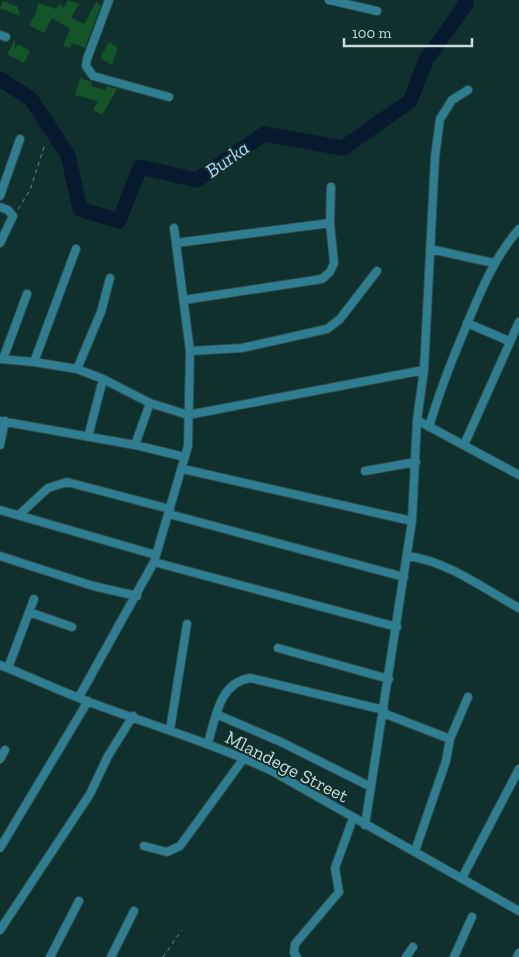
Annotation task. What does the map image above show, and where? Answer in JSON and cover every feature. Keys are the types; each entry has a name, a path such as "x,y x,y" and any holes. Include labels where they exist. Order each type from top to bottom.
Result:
{"street":[{"path":"110,0 86,60 88,72 93,76 169,97"},
{"path":"329,0 377,11"},
{"path":"365,825 412,521 417,420 424,370 430,249 440,119 452,100 468,90"},
{"path":"0,196 20,139"},
{"path":"184,300 322,279 330,272 334,263 330,223 330,187"},
{"path":"0,208 8,210 13,216 0,243"},
{"path":"176,243 330,223"},
{"path":"79,697 137,596 155,558 188,446 190,351 174,228"},
{"path":"429,427 439,392 494,263 519,228"},
{"path":"34,362 76,248"},
{"path":"430,249 494,263"},
{"path":"190,351 242,348 327,329 344,315 377,270"},
{"path":"77,369 101,312 110,278"},
{"path":"27,294 2,359 77,369 104,379 150,403 188,415 424,370"},
{"path":"464,445 519,322"},
{"path":"467,323 509,341"},
{"path":"88,437 104,379"},
{"path":"135,445 150,403"},
{"path":"417,420 519,475"},
{"path":"0,445 2,421 185,456"},
{"path":"365,471 416,462"},
{"path":"182,469 412,521"},
{"path":"20,514 48,488 67,482 404,577"},
{"path":"0,510 20,514 155,558 396,627"},
{"path":"0,556 93,586 137,596"},
{"path":"407,556 424,558 519,608"},
{"path":"8,668 34,599"},
{"path":"29,612 72,627"},
{"path":"170,730 187,624"},
{"path":"278,648 389,679"},
{"name":"Mlandege Street","path":"0,665 88,701 244,758 415,851 519,911"},
{"path":"208,744 216,714 228,688 242,679 250,678 383,711 450,739"},
{"path":"415,851 446,762 450,739 468,697"},
{"path":"0,848 88,701"},
{"path":"216,714 281,742 371,787"},
{"path":"0,930 90,794 108,756 133,716"},
{"path":"0,759 5,750"},
{"path":"144,846 167,852 180,846 244,758"},
{"path":"462,878 519,769"},
{"path":"296,957 294,953 295,944 339,892 335,868 353,818"},
{"path":"50,957 78,901"},
{"path":"111,957 134,910"},
{"path":"454,957 472,917"},
{"path":"406,957 412,947"},
{"path":"517,957 519,953"}],"path":[{"path":"13,216 30,190 45,144"},
{"path":"162,957 182,930"}],"building":[{"path":"68,0 79,4 71,18 84,24 96,2 101,5 85,48 72,43 70,48 63,46 70,29 52,18 44,33 29,25 36,13 38,3 56,9 59,4 64,7"},
{"path":"3,1 18,7 20,16 0,8"},
{"path":"15,39 15,49 18,44 30,51 24,63 7,54"},
{"path":"109,42 118,48 112,65 100,58"},
{"path":"80,78 92,82 91,86 105,90 107,86 117,89 102,115 93,110 98,101 75,95"}],"waterway":[{"name":"Burka","path":"0,79 31,99 68,155 80,209 119,221 140,167 197,180 264,134 343,148 410,101 426,60 466,4 466,0"}]}
